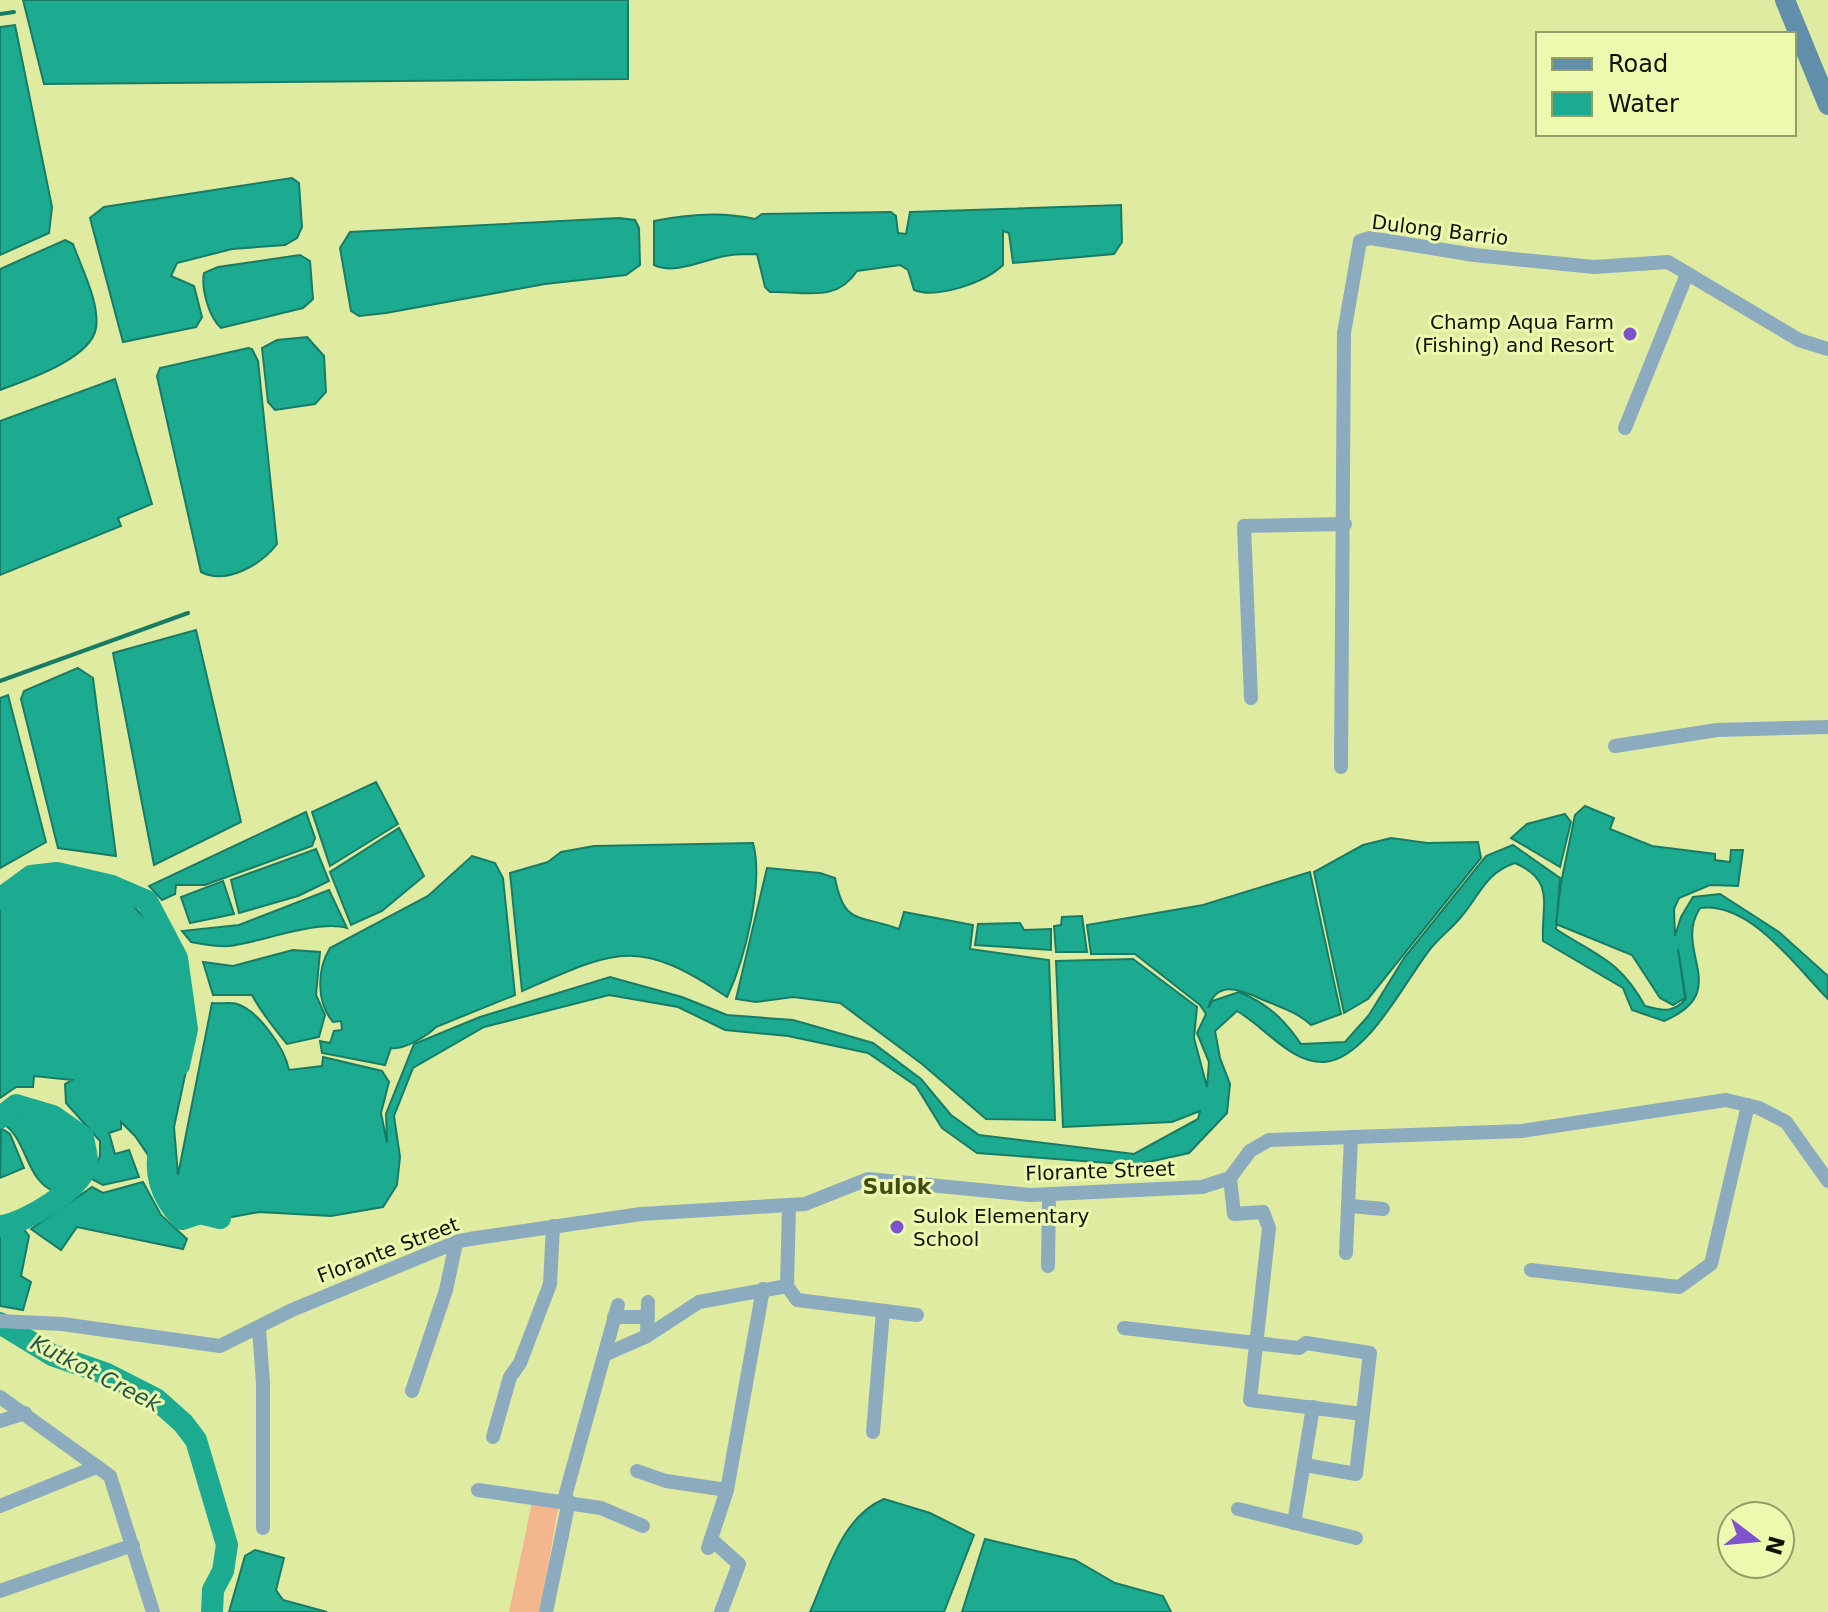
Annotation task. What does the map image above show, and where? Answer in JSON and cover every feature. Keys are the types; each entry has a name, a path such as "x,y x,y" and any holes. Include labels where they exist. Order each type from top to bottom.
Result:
{"main road":[{"path":"1785,0 1828,105"}],"street":[{"name":"Dulong Barrio","path":"1341,767 1344,333 1360,241 1370,238 1474,255 1594,267 1668,262 1799,340 1828,349"},
{"path":"1625,428 1687,274"},
{"path":"1251,698 1244,526 1345,524"},
{"path":"1615,746 1717,730 1828,727"},
{"path":"1363,1414 1250,1400 1269,1228 1263,1212 1234,1214 1230,1178 1250,1151 1269,1140 1522,1131 1726,1100 1748,1105 1786,1122 1828,1181"},
{"path":"1531,1270 1679,1287 1703,1272 1711,1264 1748,1105"},
{"path":"1346,1253 1351,1206 1351,1137"},
{"name":"Florante Street","path":"0,1321 62,1324 220,1346 292,1310 456,1243 553,1226 641,1214 789,1206 817,1201 868,1179 1049,1196 1202,1187 1230,1178"},
{"path":"1048,1266 1049,1196"},
{"path":"789,1206 787,1286 797,1300 917,1315"},
{"path":"1351,1206 1383,1209"},
{"path":"493,1437 510,1377 520,1363 550,1284 553,1226"},
{"path":"412,1391 446,1290 456,1243"},
{"path":"606,1354 647,1336 699,1302 787,1286"},
{"path":"721,1612 739,1564 736,1557 710,1544 727,1490 763,1289"},
{"path":"546,1612 566,1501 616,1311 648,1309 647,1336"},
{"path":"873,1432 883,1311"},
{"path":"1124,1328 1299,1348 1306,1343 1370,1353 1356,1474 1305,1465"},
{"path":"259,1329 263,1383 263,1528"},
{"path":"0,1397 110,1476 154,1612"},
{"path":"1294,1523 1313,1407"},
{"path":"0,1421 25,1413"},
{"path":"0,1506 96,1467"},
{"path":"637,1471 666,1481 727,1490"},
{"path":"478,1490 601,1508 643,1526"},
{"path":"1238,1509 1356,1538"},
{"path":"0,1591 133,1545"}],"shaded area":[{"path":"533,1498 559,1503 540,1612 509,1612"}],"water":[{"path":"23,0 628,0 628,79 44,84"},
{"path":"15,25 52,207 49,233 0,255 0,27"},
{"path":"292,178 299,183 302,227 297,238 285,245 232,249 177,263 171,276 194,286 202,317 196,327 123,342 90,218 104,207"},
{"path":"1121,205 1122,242 1114,254 1013,263 1009,233 1003,231 1003,265 984,278 947,291 914,290 908,270 900,265 857,271 840,288 808,293 770,292 765,287 757,254 722,256 672,268 654,265 654,221 679,217 717,214 755,219 762,214 891,212 896,216 898,233 906,234 910,212"},
{"path":"619,218 635,220 639,228 640,265 626,275 545,284 386,313 359,316 351,311 340,248 350,232"},
{"path":"65,240 73,244 93,296 96,328 92,339 56,367 0,390 0,269"},
{"path":"300,255 310,261 313,299 303,308 221,328 207,302 204,273 218,267"},
{"path":"307,337 324,356 326,392 315,404 275,410 268,402 262,348 277,340"},
{"path":"252,349 258,361 277,544 253,566 232,574 211,575 201,572 157,376 160,368"},
{"path":"115,379 152,504 118,518 121,526 0,575 0,421"},
{"path":"196,630 241,822 154,865 113,653"},
{"path":"78,668 93,678 116,856 58,848 21,699 24,691"},
{"path":"8,695 46,842 0,868 0,698"},
{"path":"376,782 398,824 330,866 312,812"},
{"path":"1585,806 1614,818 1610,829 1652,846 1715,854 1715,860 1730,862 1731,850 1743,850 1738,886 1710,885 1679,898 1674,909 1675,936 1681,917 1693,897 1720,894 1779,932 1828,976 1828,999 1754,925 1719,909 1700,908 1693,924 1692,940 1699,983 1695,997 1684,1009 1664,1021 1632,1010 1623,988 1543,941 1544,895 1541,886 1528,870 1515,863 1490,879 1461,917 1431,948 1371,1032 1341,1057 1325,1062 1301,1057 1237,1011 1215,1031 1220,1058 1230,1084 1227,1113 1189,1153 1135,1165 977,1153 942,1128 916,1086 868,1053 788,1036 725,1030 678,1007 609,995 484,1027 413,1068 394,1116 400,1157 397,1185 383,1207 331,1216 259,1212 211,1221 188,1214 135,1136 121,1122 121,1129 109,1133 115,1154 129,1150 139,1177 103,1185 90,1178 100,1156 100,1141 66,1103 65,1084 72,1080 34,1076 33,1087 16,1087 0,1098 0,893 36,877 100,883 129,901 152,926 181,969 186,1071 174,1127 178,1175 212,1003 237,1004 254,1014 277,1042 289,1070 322,1066 323,1057 382,1071 389,1082 381,1113 387,1143 386,1114 414,1044 480,1017 610,977 682,997 727,1015 793,1020 873,1043 921,1079 951,1115 979,1135 1134,1154 1198,1119 1200,1111 1172,1122 1063,1127 1056,961 1133,959 1197,1007 1194,1038 1207,1087 1209,1062 1197,1033 1206,1014 1200,1005 1135,954 1091,954 1087,925 1203,905 1310,872 1341,1014 1311,1025 1289,1011 1249,994 1232,990 1218,993 1212,998 1208,1008 1212,1001 1239,992 1274,1013 1301,1044 1345,1042 1369,1015 1404,958 1486,856 1513,845 1560,878 1557,915 1575,815","holes":["1556,924 1632,955 1660,998 1673,1005 1685,998 1678,949 1686,999 1677,1007 1667,1010 1645,1006 1616,968 1556,929"]},
{"path":"306,812 315,838 312,846 205,885 176,885 175,894 162,900 149,886"},
{"path":"1565,814 1571,822 1560,867 1511,838 1527,824"},
{"path":"399,828 424,876 382,911 351,925 330,872"},
{"path":"1391,838 1427,843 1478,842 1481,858 1368,999 1344,1013 1314,872 1363,845"},
{"path":"753,843 756,879 751,921 727,997 670,965 647,957 626,956 581,966 522,991 510,873 548,862 561,852 594,846"},
{"path":"316,849 329,881 298,896 239,913 231,880"},
{"path":"472,856 495,863 503,878 515,995 436,1027 409,1045 391,1048 385,1065 322,1053 320,1041 330,1043 334,1031 342,1030 341,1021 333,1022 327,1014 321,995 321,975 330,948 428,896"},
{"path":"767,868 820,873 835,878 843,904 855,916 864,919 899,929 904,912 973,925 970,949 1049,960 1055,1120 986,1119 922,1064 840,1003 793,997 756,1002 736,999"},
{"path":"223,881 234,914 190,923 181,897"},
{"path":"329,890 347,928 321,927 224,946 191,942 182,931 239,925"},
{"path":"1082,916 1087,952 1056,952 1054,926 1061,925 1062,917"},
{"path":"1020,923 1024,930 1051,929 1051,950 975,945 978,924"},
{"path":"293,950 320,952 316,995 325,1015 319,1037 287,1044 252,995 213,995 203,962 233,966"},
{"path":"22,1115 51,1124 74,1139 79,1169 74,1183 56,1192 38,1179 17,1139 2,1123"},
{"path":"1,1128 10,1134 24,1168 0,1178"},
{"path":"143,1182 161,1215 187,1239 183,1249 77,1227 61,1250 31,1229 92,1187 103,1193"},
{"path":"23,1228 29,1236 21,1276 31,1282 23,1310 0,1306 0,1234"},
{"path":"884,1499 930,1513 974,1535 944,1612 810,1612 846,1532 869,1507"},
{"path":"985,1539 1075,1560 1115,1583 1163,1596 1171,1612 962,1612"},
{"path":"255,1550 284,1558 276,1590 283,1600 327,1612 229,1612 245,1556"}],"waterway":[{"path":"0,14 14,12"},
{"path":"0,681 188,613"},
{"path":"0,899 31,876 57,873 112,886 147,901 177,958 187,1029 179,1065"},
{"name":"Kutkot Creek","path":"0,1118 16,1105 53,1116 83,1137 87,1162 84,1172 65,1193 37,1212 0,1226"},
{"path":"160,1145 160,1185 175,1211 182,1219 200,1213 220,1218"},
{"name":"Kutkot Creek","path":"0,1323 52,1355 107,1374 156,1399 183,1423 196,1440 227,1545 223,1571 213,1590 212,1612"}],"place":[{"name":"Champ Aqua Farm (Fishing) and Resort","path":"1630,334"},
{"name":"Sulok Elementary School","path":"897,1227"}],"district":[{"name":"Sulok","path":"897,1186"}]}
